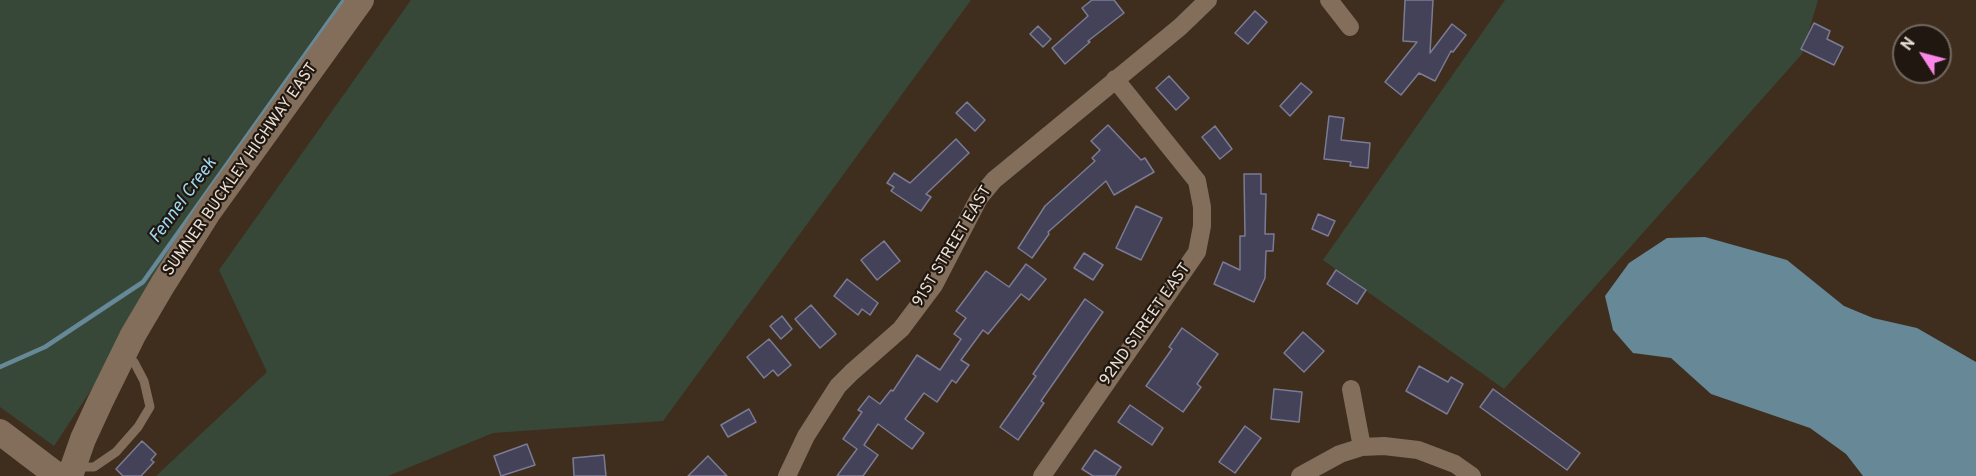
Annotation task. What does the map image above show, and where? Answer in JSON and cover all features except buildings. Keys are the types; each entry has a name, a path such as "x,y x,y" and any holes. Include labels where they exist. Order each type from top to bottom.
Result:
{"street":[{"name":"SUMNER BUCKLEY HIGHWAY EAST","path":"67,473 124,355 163,284 207,214 361,0"},
{"name":"91ST STREET EAST","path":"787,476 806,436 838,386 901,329 934,285 979,198 994,180 1179,27 1208,0"},
{"path":"1329,0 1350,27"},
{"name":"92ND STREET EAST","path":"1042,476 1197,252 1202,226 1202,207 1197,181 1114,79"},
{"path":"1351,389 1362,447"},
{"path":"0,432 67,473"},
{"path":"1300,476 1340,454 1362,447 1384,446 1418,450 1455,464 1472,476"}],"lane":[{"path":"67,473 94,467 116,453 138,427 150,407 144,381 134,362 124,355"}],"green space":[{"path":"0,0 355,0 212,207 54,446 0,407"},
{"path":"411,0 971,0 663,421 493,433 388,476 156,476 267,372 219,270"},
{"path":"1505,0 1818,0 1802,54 1504,389 1323,260"}],"water":[{"path":"1705,237 1787,260 1844,306 1873,318 1917,328 1976,362 1976,476 1863,476 1846,454 1810,428 1711,394 1671,358 1633,353 1613,330 1605,296 1629,263 1667,238"}],"waterway":[{"name":"Fennel Creek","path":"0,367 45,347 143,282 344,0"}]}
